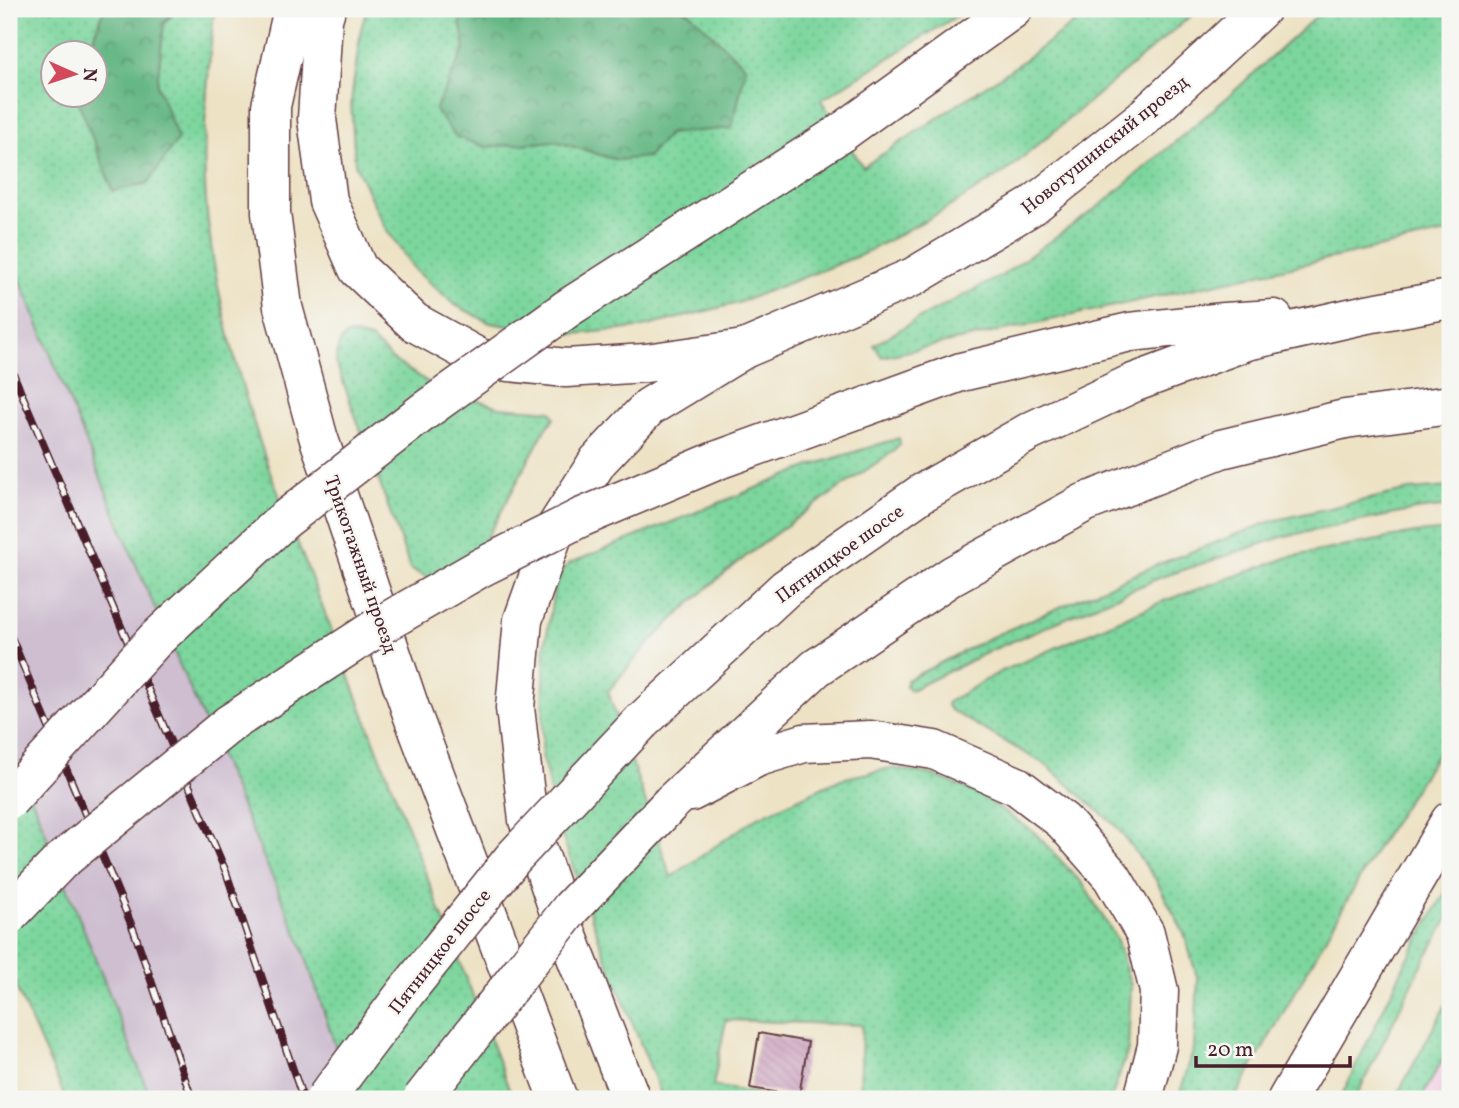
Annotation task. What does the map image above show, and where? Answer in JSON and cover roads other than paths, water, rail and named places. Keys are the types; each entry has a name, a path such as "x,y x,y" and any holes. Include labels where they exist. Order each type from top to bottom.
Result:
{"main road":[{"name":"Трикотажный проезд","path":"293,9 271,106 271,212 283,307 318,436 412,714 558,1099"},
{"path":"326,9 323,19 317,119 328,201 358,269 414,322 481,359 566,368 646,363 744,349"},
{"path":"9,800 155,640 293,513 423,412 568,308 841,133 1013,9"},
{"name":"Новотушинский проезд","path":"744,349 913,277 1032,206 1142,119 1261,9"},
{"name":"Пятницкое шоссе","path":"326,1099 406,992 513,858 642,722 786,588 922,493 1017,439 1133,383 1247,341 1367,314 1450,299"},
{"path":"9,915 60,862 229,723 381,625 482,567 580,518 718,460 961,372 1130,332 1224,322 1367,314"},
{"path":"631,1099 562,921 528,820 515,708 523,620 556,527 598,461 649,407 744,349"},
{"path":"422,1099 571,908 671,803 816,668 953,575 1084,503 1221,449 1345,419 1450,405"},
{"path":"671,803 758,757 804,743 848,740 870,740 934,750 1017,786 1063,821 1112,877 1145,933 1159,991 1157,1046 1143,1099"},
{"path":"1287,1099 1450,821"},
{"path":"617,1059 638,1099"}],"railway":[{"path":"9,364 226,872 303,1099"},
{"path":"9,632 134,931 192,1099"}]}
